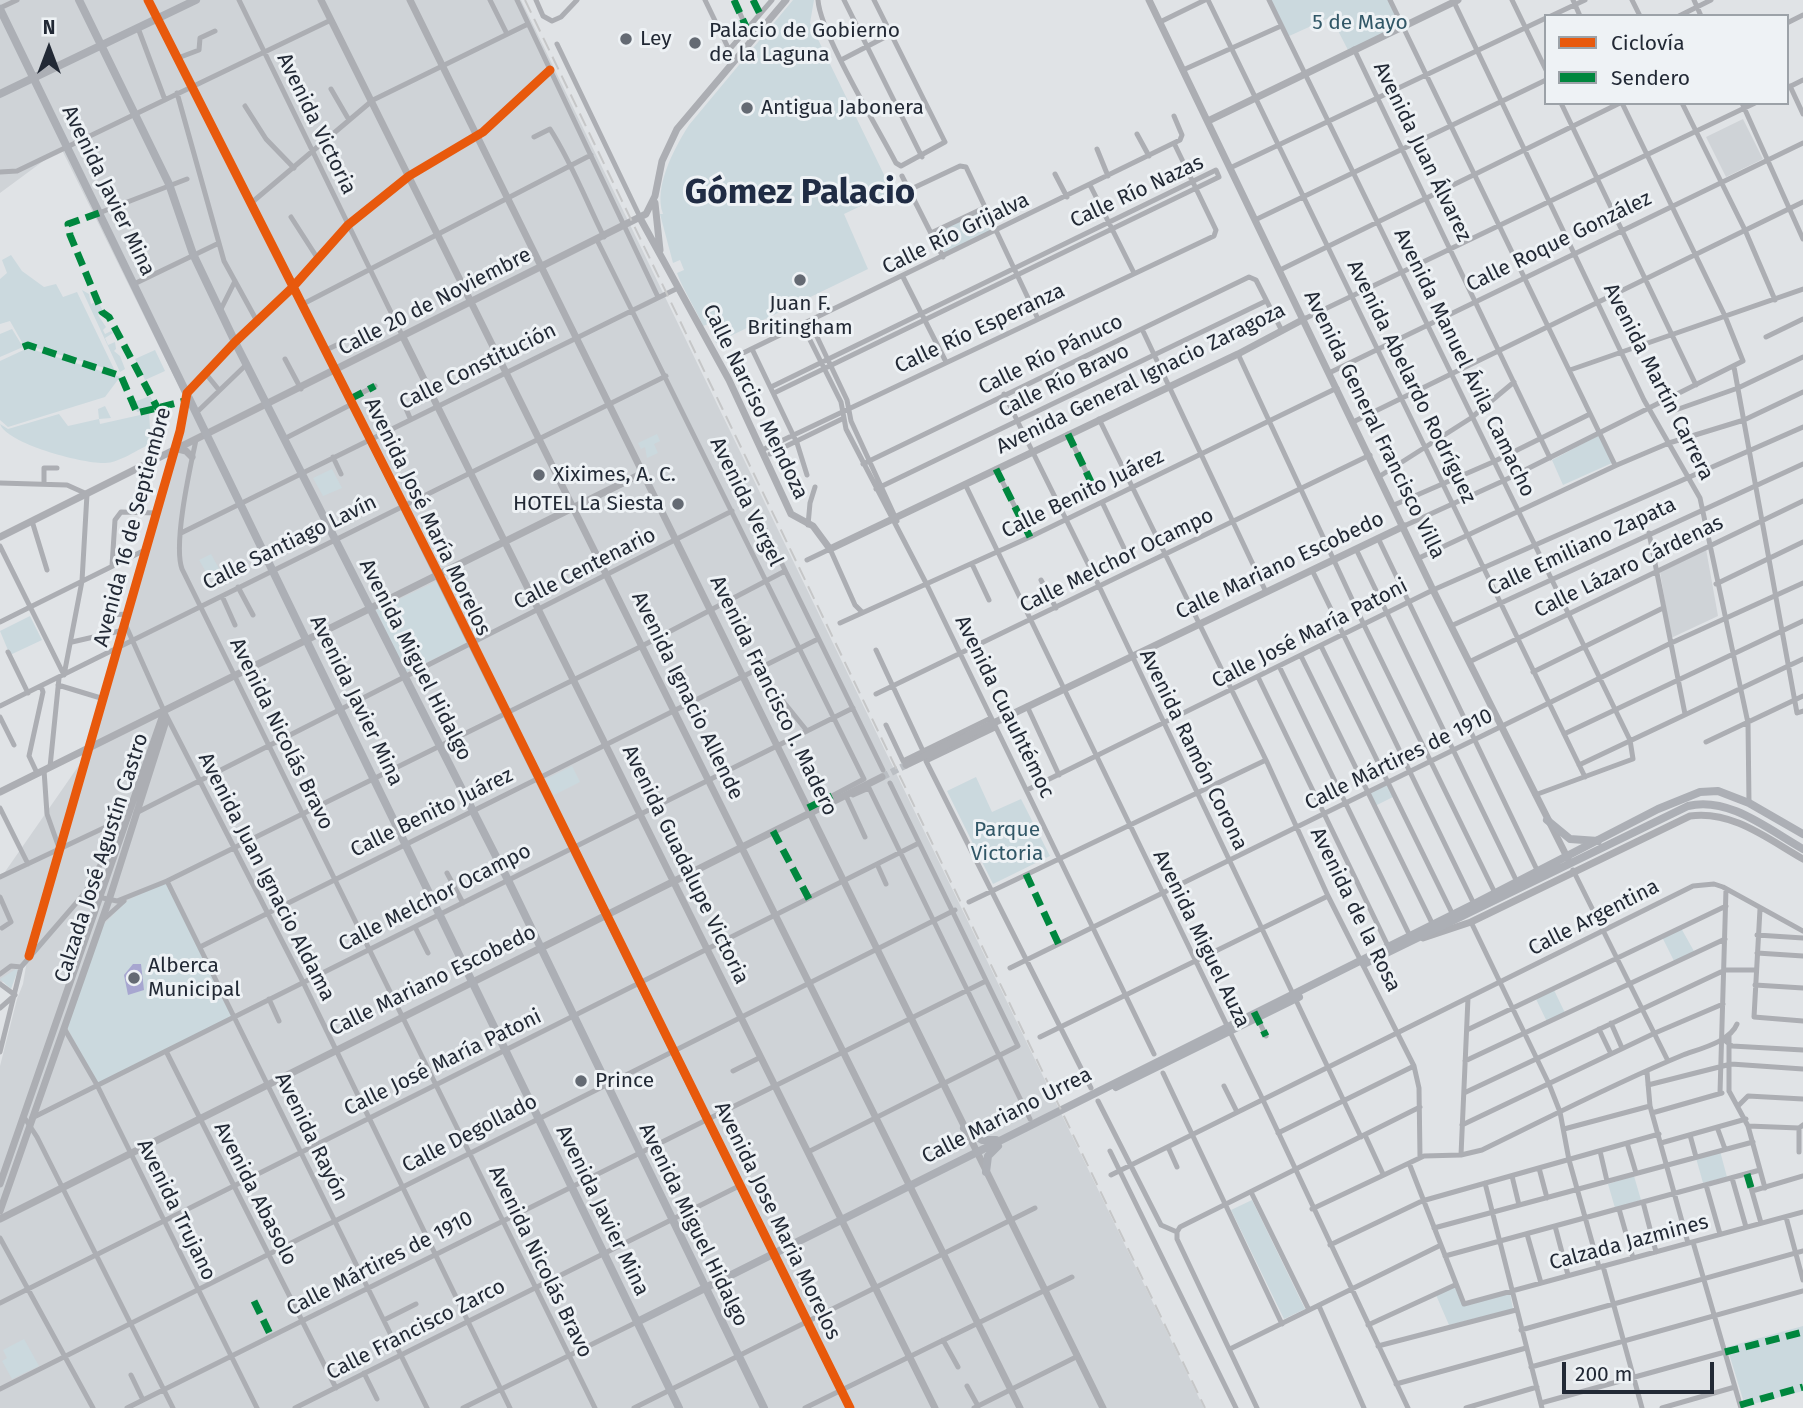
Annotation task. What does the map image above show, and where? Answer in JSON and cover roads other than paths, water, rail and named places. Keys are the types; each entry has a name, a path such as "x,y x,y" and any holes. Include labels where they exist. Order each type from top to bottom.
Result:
{"main road":[{"name":"Avenida Miguel Hidalgo","path":"79,0 169,184 193,254 235,342 508,880 575,1017 604,1084 764,1408"},
{"path":"0,94 196,0"},
{"name":"Avenida Ignacio Allende","path":"321,0 373,100 471,304 508,370 841,1051 1020,1408"},
{"name":"Avenida Francisco I. Madero","path":"410,0 1103,1408"},
{"path":"655,196 662,161 677,129 786,0"},
{"name":"Avenida General Francisco Villa","path":"1149,0 1395,505 1433,590 1571,865"},
{"path":"1208,121 1455,1"},
{"name":"Avenida Javier Mina","path":"0,9 679,1408"},
{"name":"Calle 20 de Noviembre","path":"0,537 625,226 649,211 655,196"},
{"name":"Calle Narciso Mendoza","path":"655,196 661,258"},
{"name":"Calle Narciso Mendoza","path":"640,218 766,452 791,514 820,534 830,550"},
{"name":"Avenida General Ignacio Zaragoza","path":"830,550 896,521 965,484 1238,354 1304,319"},
{"name":"Avenida Guadalupe Victoria","path":"403,337 506,539 538,610 935,1408"},
{"name":"Avenida José María Morelos","path":"336,371 672,1050"},
{"path":"176,450 186,451 192,457"},
{"path":"0,792 643,472"},
{"name":"Calle Mariano Escobedo","path":"904,763 1063,690 1404,526"},
{"name":"Calzada José Agustín Castro","path":"0,1211 138,812 165,724 164,711"},
{"name":"Calzada José Agustín Castro","path":"0,1184 164,711"},
{"name":"Calle Mariano Escobedo","path":"0,1219 605,914 811,814 883,773"},
{"path":"1571,865 1601,841 1658,809 1700,792 1724,792 1803,831"},
{"path":"133,801 142,799"},
{"path":"1423,938 1471,922 1661,817 1696,804 1720,805 1803,859"},
{"path":"1547,820 1570,839 1601,841"},
{"path":"113,824 118,825 120,841"},
{"path":"1763,832 1803,849"},
{"name":"Calle Mariano Urrea","path":"1361,963 1388,946 1538,872 1571,865"},
{"name":"Calle Mariano Urrea","path":"637,1322 976,1151 1361,963 1423,938 1571,865"},
{"name":"Calle Mariano Urrea","path":"986,1172 992,1149 1227,1029"},
{"name":"Avenida Jose Maria Morelos","path":"672,1050 850,1408"},
{"path":"964,1128 982,1140 999,1140"}],"street":[{"path":"0,9 18,0"},
{"name":"Avenida José María Morelos","path":"148,0 336,371"},
{"name":"Avenida Victoria","path":"239,0 403,337"},
{"path":"490,0 506,34"},
{"path":"517,0 658,297"},
{"path":"536,0 543,16 552,21 561,17 577,0"},
{"path":"705,0 734,60"},
{"path":"734,0 747,29"},
{"path":"753,0 760,14"},
{"path":"729,50 772,0"},
{"path":"818,0 820,11 897,165 904,165 945,142 874,0"},
{"path":"844,0 922,157"},
{"path":"1160,22 1207,0"},
{"name":"Avenida Abelardo Rodríguez","path":"1207,0 1585,777"},
{"name":"Avenida Manuel Ávila Camacho","path":"1269,0 1449,374 1537,544 1630,740 1634,758 1585,777"},
{"path":"1390,0 1615,465"},
{"path":"1512,0 1544,66"},
{"path":"1555,14 1574,2 1585,0"},
{"path":"1694,0 1700,14"},
{"path":"1683,14 1711,0"},
{"name":"Avenida Martín Carrera","path":"1455,1 1476,51 1574,254 1703,509 1716,584 1748,723 1749,803"},
{"path":"1230,168 1328,124 1544,19"},
{"path":"0,172 17,171 66,145 331,20"},
{"path":"250,204 373,100 528,24"},
{"path":"1183,70 1281,26"},
{"path":"138,28 164,100"},
{"path":"178,58 200,50 200,38 215,30"},
{"path":"843,59 891,34"},
{"name":"Calle Narciso Mendoza","path":"557,44 640,218"},
{"name":"Avenida Juan Álvarez","path":"1354,49 1452,248 1550,458"},
{"name":"Avenida 16 de Septiembre","path":"0,1052 21,967 29,956 58,847 90,748 176,450 187,393 235,342 292,288 348,225 409,176 477,135 550,70"},
{"path":"1803,80 1789,87 1803,114"},
{"path":"1255,220 1544,81"},
{"path":"331,89 349,120"},
{"path":"177,93 219,243 234,281 258,323"},
{"path":"1562,105 1696,385"},
{"path":"1280,270 1617,105"},
{"path":"1622,105 1725,316"},
{"path":"1683,105 1745,230 1775,300"},
{"path":"245,106 266,139 294,167"},
{"path":"1743,106 1803,239"},
{"name":"Avenida General Ignacio Zaragoza","path":"1304,319 1647,155 1743,106"},
{"name":"Calle Río Grijalva","path":"741,354 753,351 1174,143 1182,138 1174,116"},
{"name":"Avenida Vergel","path":"534,137 550,129 570,165 632,310 864,779 832,796"},
{"path":"1137,134 1149,156"},
{"path":"1174,143 1194,185"},
{"name":"Calle Roque González","path":"1329,373 1803,143"},
{"path":"1097,149 1108,176"},
{"path":"301,305 591,155"},
{"path":"909,190 960,166 966,167 1038,319"},
{"path":"1055,174 1067,197"},
{"path":"902,176 943,257"},
{"path":"99,213 187,179"},
{"path":"1090,185 1134,274"},
{"name":"Calle Río Nazas","path":"772,390 1194,185"},
{"name":"Calle Río Esperanza","path":"795,440 946,362 1212,236 1216,230 1194,185"},
{"path":"1353,422 1803,202"},
{"path":"931,233 986,207"},
{"path":"290,218 318,259"},
{"path":"134,284 219,243"},
{"name":"Calle Río Pánuco","path":"863,464 1254,276 1266,301"},
{"path":"903,277 946,362"},
{"path":"220,311 234,281"},
{"name":"Calle Constitución","path":"181,533 678,288"},
{"path":"1570,370 1803,289"},
{"path":"1266,301 1282,331"},
{"name":"Calle Río Bravo","path":"876,489 1266,301"},
{"name":"Calle Mariano Escobedo","path":"1404,526 1503,481 1734,367 1743,361 1725,316"},
{"path":"1766,337 1803,319"},
{"path":"810,323 829,361 847,412"},
{"path":"803,326 847,412"},
{"path":"1142,329 1266,592"},
{"path":"326,350 343,342"},
{"path":"753,351 795,440 807,475"},
{"path":"1238,354 1364,625 1495,893"},
{"path":"1662,402 1670,412 1738,388 1803,356"},
{"path":"285,359 300,389"},
{"path":"196,413 247,364"},
{"path":"1734,367 1795,700 1800,712"},
{"path":"206,373 219,390"},
{"name":"Calle Santiago Lavín","path":"0,706 60,679 334,539 666,376"},
{"path":"1380,476 1471,418 1514,382"},
{"path":"284,439 375,386"},
{"name":"Calle Benito Juárez","path":"840,623 1030,537 1337,388"},
{"path":"1419,558 1615,465 1669,443 1744,420 1803,392"},
{"name":"Avenida Ramón Corona","path":"1004,394 1099,586 1343,1101 1383,1174"},
{"path":"401,397 411,418"},
{"path":"842,419 847,412"},
{"name":"Avenida Cuauhtémoc","path":"847,412 896,521 1154,1054"},
{"path":"1395,505 1493,462 1590,414"},
{"name":"Calle Río Esperanza","path":"766,452 842,419"},
{"name":"Avenida Cuauhtémoc","path":"842,419 876,489 896,521"},
{"name":"Avenida de la Rosa","path":"1099,419 1266,760 1328,896 1414,1066 1420,1107 1420,1157"},
{"name":"Calle José María Patoni","path":"1027,790 1164,725 1433,590 1803,427"},
{"path":"1068,434 1092,484"},
{"name":"Avenida Nicolás Bravo","path":"196,440 181,533 180,563 595,1408"},
{"name":"Calle Melchor Ocampo","path":"876,694 1370,455"},
{"path":"333,457 341,474"},
{"name":"Calle Emiliano Zapata","path":"1451,626 1803,464"},
{"path":"44,484 44,468 57,468"},
{"path":"996,469 1030,537"},
{"path":"0,483 74,486 87,494 82,580 72,642 60,679 44,770 47,814 58,847"},
{"name":"Avenida Miguel Auza","path":"965,484 1263,1100 1408,1408"},
{"path":"808,524 815,487"},
{"name":"Calle Lázaro Cárdenas","path":"1469,662 1803,501"},
{"path":"1102,502 1124,548"},
{"path":"112,566 115,520 121,512 157,513"},
{"name":"Calle Centenario","path":"0,877 58,847 128,817 733,512"},
{"path":"758,515 883,773"},
{"path":"32,521 47,570"},
{"path":"1649,533 1685,714"},
{"path":"1378,538 1538,872"},
{"path":"1716,584 1803,542"},
{"path":"0,546 30,607 60,679 104,699"},
{"path":"0,622 146,549"},
{"path":"1356,549 1517,882"},
{"path":"830,550 855,605 862,612"},
{"name":"Avenida General Ignacio Zaragoza","path":"807,560 830,550"},
{"path":"972,564 989,600"},
{"path":"1312,570 1474,904"},
{"path":"84,894 109,900 128,898 167,881 438,744 642,646 785,571"},
{"path":"1041,580 1056,608"},
{"name":"Calle Mártires de 1910","path":"1010,968 1602,679 1669,643 1803,583"},
{"path":"238,587 253,615"},
{"path":"222,596 235,625"},
{"path":"1533,672 1664,608"},
{"path":"109,615 128,614"},
{"path":"1564,734 1803,621"},
{"path":"72,642 125,627"},
{"name":"Avenida Juan Ignacio Aldama","path":"125,627 164,711 303,982 510,1408"},
{"name":"Calle Benito Juárez","path":"200,947 818,639"},
{"path":"1321,646 1453,915"},
{"path":"876,650 923,751"},
{"path":"8,652 28,693"},
{"path":"1301,656 1433,925"},
{"path":"1579,765 1803,659"},
{"path":"1279,666 1410,936"},
{"path":"1258,677 1388,946"},
{"path":"41,686 43,692 29,755 44,770"},
{"path":"1706,742 1803,696"},
{"path":"782,700 807,731"},
{"path":"1027,706 1059,775"},
{"name":"Calle Melchor Ocampo","path":"31,1122 97,1085 853,708"},
{"path":"0,717 15,745"},
{"path":"886,725 904,763 923,751 993,723"},
{"path":"993,723 926,761 1091,1088"},
{"path":"969,902 1266,760"},
{"path":"1535,795 1585,777"},
{"path":"808,1152 1017,1046 890,783"},
{"path":"811,814 869,788 1030,1119"},
{"path":"847,798 865,837"},
{"path":"0,808 28,864"},
{"path":"29,956 84,894 106,854 120,841"},
{"name":"Calle José María Patoni","path":"0,1303 919,843"},
{"path":"877,864 886,884"},
{"path":"1571,865 1668,1061"},
{"path":"447,873 463,903"},
{"name":"Avenida Rayón","path":"167,881 427,1408"},
{"name":"Calle Argentina","path":"1111,1175 1693,886 1713,884 1726,889 1803,931"},
{"path":"1720,1093 1726,889"},
{"path":"1040,1037 1328,896"},
{"path":"0,897 11,922 2,928"},
{"path":"101,923 128,898"},
{"path":"1467,1030 1514,1010 1726,906"},
{"path":"1759,909 1754,1017 1803,1021"},
{"name":"Calle Degollado","path":"0,1389 953,910"},
{"path":"1471,922 1560,1112 1569,1160 1585,1218 1614,1304 1642,1408"},
{"path":"415,927 428,954"},
{"path":"1757,935 1803,938"},
{"path":"1465,1061 1725,939"},
{"path":"1757,953 1803,956"},
{"path":"0,974 11,966 21,967"},
{"path":"1464,1093 1725,970 1755,970"},
{"name":"Calle Mártires de 1910","path":"127,1408 773,1084 986,981"},
{"path":"0,984 15,995 0,1008"},
{"path":"1755,985 1803,988"},
{"path":"1461,1155 1468,998"},
{"path":"270,999 279,1021"},
{"path":"1462,1125 1622,1048 1723,1004"},
{"path":"1256,1015 1266,1037"},
{"path":"1611,1023 1622,1048"},
{"path":"1312,1209 1420,1157 1434,1154 1461,1155 1482,1150 1668,1061 1723,1039 1737,1024"},
{"name":"Avenida Trujano","path":"64,1028 97,1085 257,1408"},
{"path":"1599,1029 1611,1054"},
{"path":"1729,1035 1729,1091 1746,1119 1765,1188"},
{"path":"1723,1039 1730,1045 1803,1050"},
{"name":"Avenida Abasolo","path":"166,1051 336,1388"},
{"path":"733,1071 761,1057"},
{"path":"1648,1085 1731,1064 1803,1069"},
{"path":"1278,1133 1414,1066"},
{"path":"1647,1072 1651,1109 1675,1193 1716,1315 1741,1408"},
{"path":"1163,1073 1282,1324"},
{"path":"1224,1086 1237,1112"},
{"path":"1564,1129 1729,1091"},
{"path":"1739,1105 1748,1096 1803,1098"},
{"path":"1098,1101 1161,1225 1177,1232"},
{"path":"1257,1408 1177,1240 1177,1232 1180,1227 1252,1194 1420,1107"},
{"path":"24,1117 31,1122 173,1408"},
{"path":"1661,1143 1746,1119"},
{"path":"1748,1126 1801,1126 1799,1152"},
{"path":"1717,1127 1725,1149"},
{"path":"1330,1245 1422,1201 1659,1134"},
{"path":"1690,1135 1696,1157"},
{"path":"1434,1228 1753,1142"},
{"path":"1627,1143 1636,1173"},
{"path":"1168,1147 1177,1167"},
{"path":"1110,1151 1236,1408"},
{"path":"1600,1151 1607,1181"},
{"path":"1368,1325 1455,1285 1409,1163"},
{"path":"1539,1168 1547,1198"},
{"path":"1445,1256 1760,1170"},
{"path":"1747,1174 1761,1223"},
{"path":"1512,1176 1520,1205"},
{"path":"1752,1191 1803,1177"},
{"path":"1732,1178 1746,1227"},
{"path":"1485,1183 1541,1406 1725,1352"},
{"path":"1706,1185 1720,1234"},
{"name":"Calle Francisco Zarco","path":"295,1408 740,1186"},
{"path":"1252,1194 1309,1310"},
{"path":"1643,1202 1656,1252"},
{"path":"634,1408 1035,1208"},
{"path":"1619,1209 1633,1258"},
{"name":"Calzada Jazmines","path":"1455,1285 1464,1304 1803,1212"},
{"path":"1786,1217 1803,1280"},
{"path":"1555,1226 1568,1275"},
{"path":"1527,1234 1541,1283"},
{"path":"0,1238 93,1408"},
{"path":"1230,1349 1441,1245"},
{"path":"1521,1330 1803,1251"},
{"path":"805,1408 1072,1277"},
{"path":"1531,1367 1803,1291"},
{"path":"384,1320 416,1304"},
{"path":"1319,1306 1364,1408"},
{"path":"1378,1346 1516,1310"},
{"name":"Calle Mariano Urrea","path":"463,1408 637,1322"},
{"path":"943,1340 958,1367"},
{"path":"1396,1384 1526,1348"},
{"path":"967,1386 976,1407 1078,1356"},
{"path":"365,1373 376,1399"},
{"path":"131,1375 143,1400"},
{"path":"1466,1408 1536,1387"},
{"path":"1662,1408 1735,1387"}],"water":[{"name":"Alberca Municipal","path":"133,964 141,964 144,990 128,995 124,975"}],"tunnel":[{"path":"882,777 906,765"}],"railway":[{"path":"525,0 1205,1408"}],"place":[{"name":"Ley","path":"626,39"},
{"name":"Palacio de Gobierno de la Laguna","path":"695,43"},
{"name":"Antigua Jabonera","path":"747,108"},
{"name":"Juan F. Britingham","path":"800,280"},
{"name":"Xiximes, A. C.","path":"539,475"},
{"name":"HOTEL La Siesta","path":"678,504"},
{"name":"Alberca Municipal","path":"134,978"},
{"name":"Prince","path":"581,1081"}],"district":[{"name":"Gómez Palacio","path":"800,193"}],"park label":[{"name":"5 de Mayo","path":"1360,23"},
{"name":"Parque Victoria","path":"1007,842"}]}
